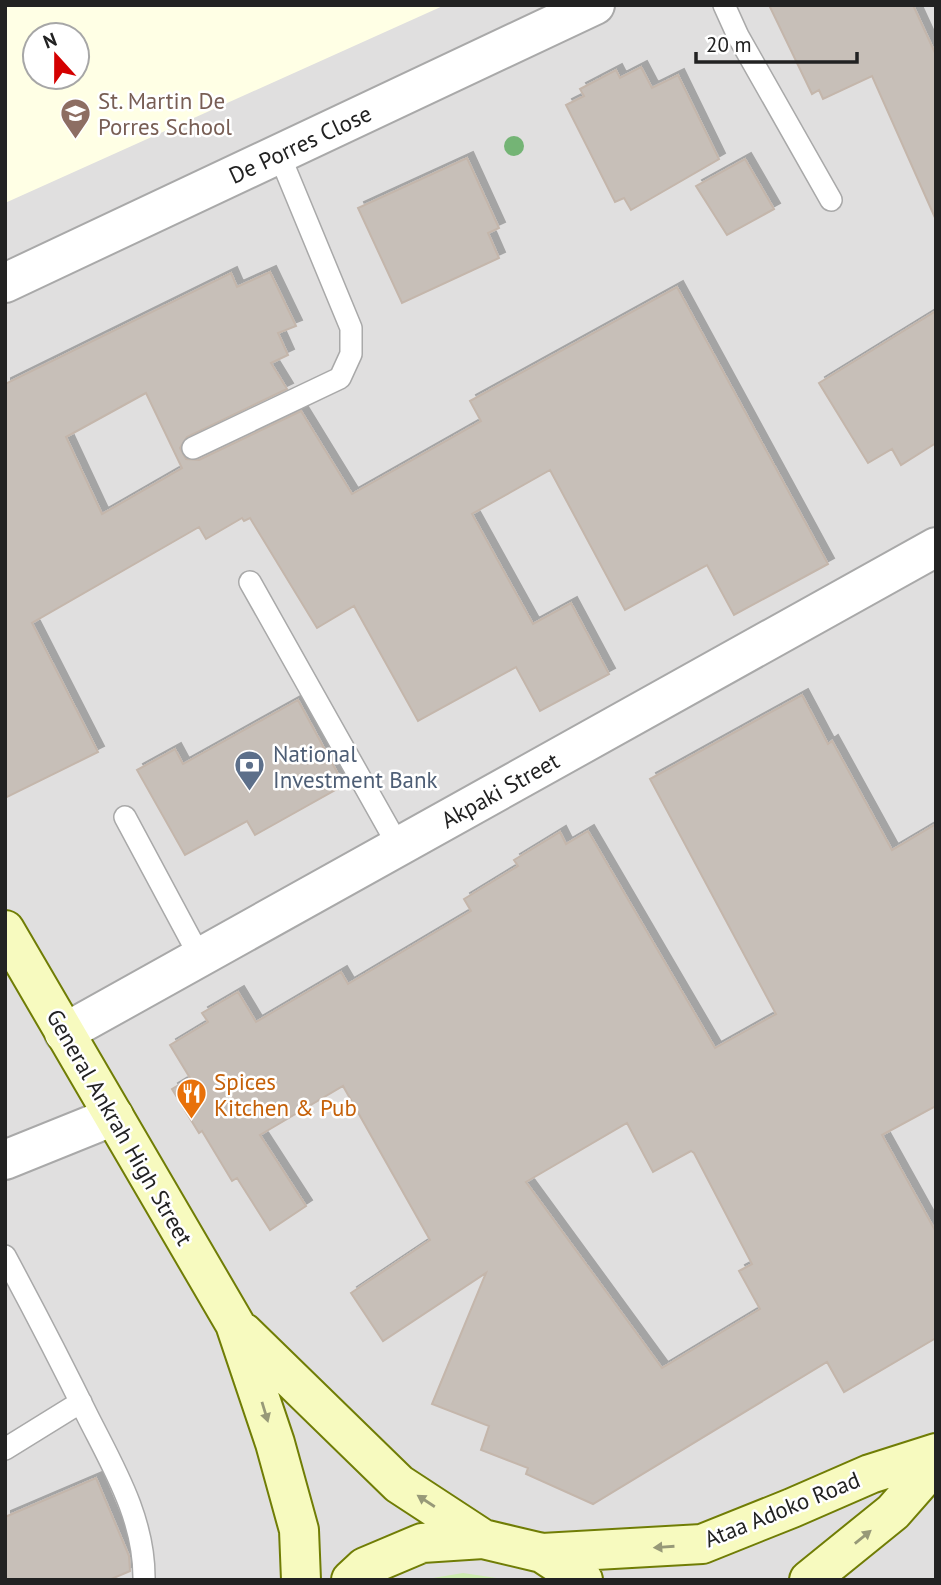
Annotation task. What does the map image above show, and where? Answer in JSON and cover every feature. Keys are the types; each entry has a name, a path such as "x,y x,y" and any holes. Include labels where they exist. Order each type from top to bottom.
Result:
{"main road":[{"name":"General Ankrah High Street","path":"5,930 235,1324 271,1431 299,1530 301,1580"},
{"name":"General Ankrah High Street","path":"235,1324 400,1484 483,1539"},
{"name":"Ataa Adoko Road","path":"542,1553 702,1544 870,1474 936,1453"},
{"path":"809,1580 893,1512 936,1463"},
{"path":"351,1580 365,1567 422,1543 483,1539 542,1553 583,1580"}],"street":[{"name":"De Porres Close","path":"5,283 595,5"},
{"name":"Akpaki Street","path":"64,1033 936,547"},
{"path":"5,1160 114,1116"}],"lane":[{"path":"724,5 738,36 831,200"},
{"path":"193,448 340,378 351,354 351,328 279,154"},
{"path":"250,582 399,847"},
{"path":"125,817 200,957"},
{"path":"5,1256 121,1482 137,1521 144,1556 144,1580"},
{"path":"5,1449 81,1402"}],"shaded area":[{"path":"5,5 936,5 936,1580 5,1580"},
{"name":"St. Martin De Porres School","path":"5,5 445,5 5,203"}],"green space":[{"path":"463,1573 510,1580 421,1580"}],"building":[{"path":"769,5 913,5 936,55 936,220 872,76 823,99 819,90 812,94"},
{"path":"641,67 652,88 678,75 719,159 631,210 624,198 615,202 566,105 584,96 580,89 616,70 620,78"},
{"path":"467,158 499,228 488,233 499,258 402,303 358,208"},
{"path":"745,159 774,209 727,235 696,186"},
{"path":"270,272 296,326 278,333 288,355 271,363 287,389 187,437 180,448 186,459 199,460 301,411 352,494 481,421 470,401 677,287 828,564 734,615 707,565 625,610 550,470 472,514 533,624 571,603 609,674 540,711 516,667 418,721 354,606 317,628 250,518 244,521 242,518 206,539 199,527 32,623 98,752 5,798 5,384 231,273 237,287","holes":["146,393 182,468 102,514 66,437"]},
{"path":"936,311 936,443 901,465 892,449 868,463 819,383"},
{"path":"802,695 828,744 832,741 892,850 936,824 936,1106 882,1135 936,1232 936,1338 844,1392 827,1362 593,1504 526,1474 528,1468 481,1450 489,1426 432,1404 486,1273 383,1341 351,1293 430,1240 343,1086 260,1135 306,1206 270,1230 237,1178 232,1181 202,1131 199,1133 172,1089 190,1078 170,1045 208,1022 202,1013 238,992 256,1022 341,972 348,984 471,911 464,899 518,866 514,860 560,832 566,844 588,831 715,1048 776,1014 650,779","holes":["627,1123 653,1172 691,1151 694,1153 752,1264 739,1271 760,1309 662,1368 526,1182"]},
{"path":"298,700 344,785 255,835 247,821 185,855 137,770 175,749 183,764"},
{"path":"96,1478 129,1556 130,1571 109,1580 5,1580 5,1517"}],"place":[{"name":"St. Martin De Porres School","path":"75,140"},
{"name":"National Investment Bank","path":"250,793"},
{"name":"Spices Kitchen & Pub","path":"191,1121"}]}
